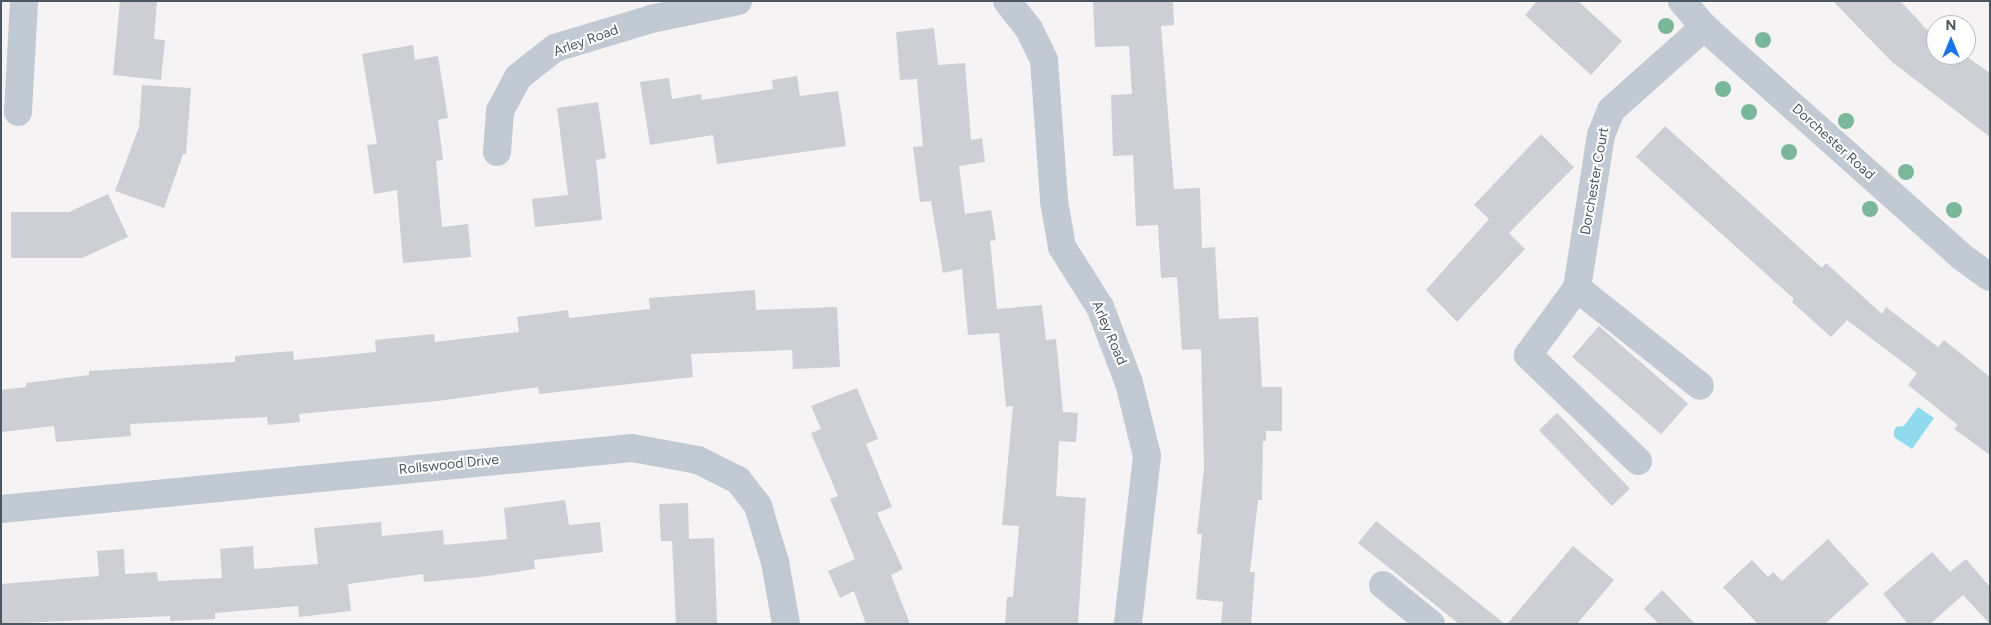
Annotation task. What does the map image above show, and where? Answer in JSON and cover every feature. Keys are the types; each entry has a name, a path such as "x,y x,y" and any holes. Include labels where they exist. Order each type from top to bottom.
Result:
{"street":[{"path":"18,112 24,1"},
{"name":"Arley Road","path":"497,152 500,111 518,77 555,48 651,19 738,1"},
{"name":"Arley Road","path":"1007,1 1029,29 1044,60 1054,201 1062,247 1100,307 1129,383 1147,456 1128,624"},
{"name":"Dorchester Road","path":"1682,1 1704,27 1962,257 1990,277"},
{"name":"Dorchester Court","path":"1638,461 1528,356 1577,288 1601,135 1611,110 1704,27"},
{"path":"1577,288 1700,386"},
{"name":"Rollswood Drive","path":"1,509 632,448 698,460 738,480 758,506 775,562 786,624"},
{"path":"1383,585 1431,624"}],"water":[{"path":"1918,407 1934,418 1912,449 1894,437 1894,431 1896,427 1904,426"}],"building":[{"path":"120,1 157,1 154,39 165,40 161,80 113,75"},
{"path":"1093,1 1173,1 1174,25 1161,26 1174,189 1200,188 1202,248 1215,247 1219,319 1258,317 1262,387 1282,387 1282,431 1266,431 1266,441 1263,441 1262,500 1258,500 1250,572 1255,572 1251,624 1221,624 1223,602 1196,599 1202,534 1197,534 1204,469 1201,349 1182,350 1177,277 1161,278 1158,225 1136,226 1133,155 1113,156 1111,95 1132,94 1129,46 1095,47"},
{"path":"1537,1 1578,1 1622,41 1591,75 1525,15"},
{"path":"1833,1 1900,1 1926,29 1926,65 1976,65 1976,63 1990,73 1990,137 1892,62"},
{"path":"934,28 938,65 965,63 971,140 982,138 985,162 959,166 965,214 991,210 996,240 990,241 997,309 1042,305 1046,340 1056,339 1063,412 1078,413 1076,442 1059,441 1056,496 1086,498 1078,624 1005,624 1007,597 1013,597 1019,526 1002,525 1013,406 1006,407 999,333 968,335 962,269 943,273 931,201 920,202 913,147 923,146 917,79 900,80 896,32"},
{"path":"413,45 415,60 438,56 448,118 438,120 443,160 436,161 442,227 468,224 471,257 403,263 397,190 374,194 367,145 377,144 362,54"},
{"path":"797,76 800,96 838,91 846,146 717,164 713,135 650,145 640,82 669,78 672,99 701,94 702,100 773,89 772,80"},
{"path":"142,85 191,88 186,154 183,154 164,208 115,191 139,127"},
{"path":"598,102 606,158 596,160 602,220 535,227 532,199 568,195 557,108"},
{"path":"1665,126 1822,268 1826,263 1882,314 1886,307 1938,347 1944,340 1990,377 1990,455 1954,429 1958,425 1908,385 1917,373 1847,320 1831,337 1792,302 1794,299 1636,157"},
{"path":"1541,134 1574,167 1509,233 1525,249 1457,322 1426,290 1489,219 1474,205"},
{"path":"108,194 128,237 82,258 11,258 11,212 69,212"},
{"path":"755,290 756,310 837,307 840,367 793,369 792,350 691,354 693,377 539,394 538,387 438,401 299,414 300,422 268,425 267,417 130,424 131,436 56,442 54,426 1,432 1,390 26,387 26,383 89,375 89,371 235,362 235,356 293,351 294,360 376,352 375,340 434,334 435,342 519,332 517,317 568,310 569,318 650,309 649,298"},
{"path":"1599,326 1688,403 1661,434 1572,357"},
{"path":"857,388 878,439 866,444 892,507 877,513 903,569 891,575 910,624 866,624 854,591 840,598 828,571 855,559 830,499 838,496 811,433 821,429 811,406"},
{"path":"1557,413 1630,489 1612,506 1539,430"},
{"path":"565,500 569,525 600,522 603,552 534,560 535,569 480,577 424,582 423,574 348,584 351,611 299,617 298,606 215,613 215,619 170,621 170,616 1,624 1,584 99,576 97,551 124,549 125,574 157,572 158,581 222,578 220,549 253,546 254,569 318,564 314,528 381,522 382,536 443,530 444,545 507,539 504,508"},
{"path":"688,503 689,539 714,538 717,624 676,624 672,541 661,541 659,504"},
{"path":"1376,521 1505,624 1459,624 1358,543"},
{"path":"1828,539 1869,584 1825,624 1758,624 1723,587 1752,560 1768,577 1773,572 1782,581"},
{"path":"1573,546 1614,580 1577,624 1507,624"},
{"path":"1932,552 1950,572 1966,559 1990,587 1990,624 1963,595 1930,624 1908,624 1883,594"},
{"path":"1662,590 1695,624 1659,624 1644,609"}]}
